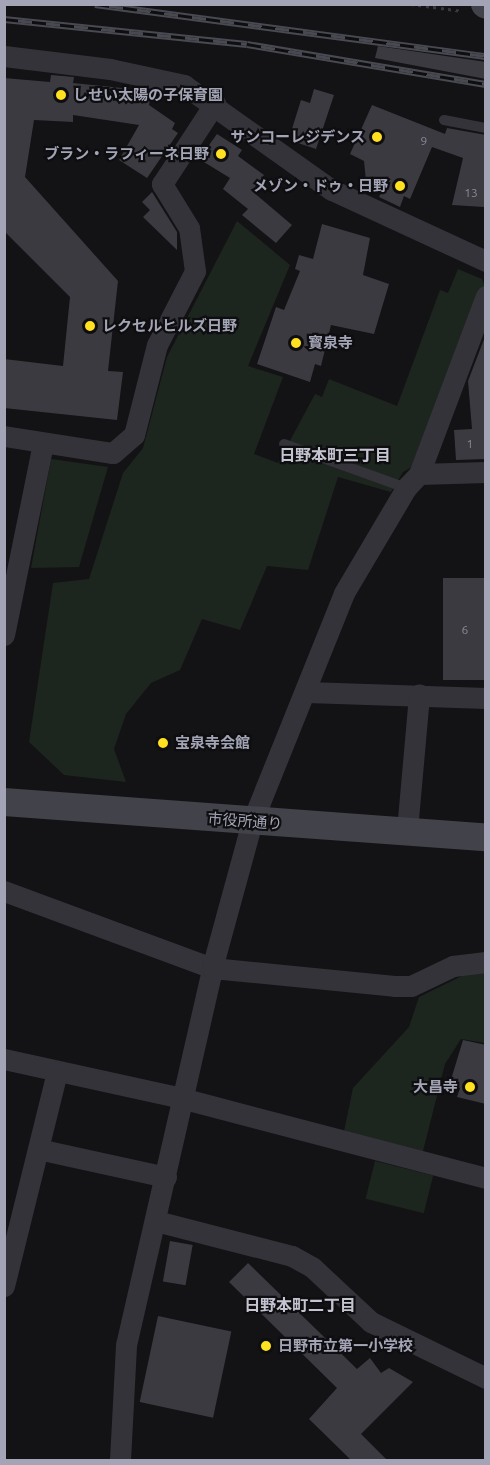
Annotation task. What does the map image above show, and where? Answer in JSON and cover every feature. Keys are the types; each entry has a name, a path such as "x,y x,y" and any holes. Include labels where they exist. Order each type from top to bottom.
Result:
{"street":[{"path":"4,56 132,73 184,85 215,103 332,190 486,261"},
{"path":"4,436 113,453 134,435 157,345 195,271 189,228 162,184 215,103"},
{"path":"120,1461 126,1345 212,968 252,822 307,692 344,592 412,481 486,296"},
{"path":"4,635 43,443"},
{"path":"412,481 486,472"},
{"path":"307,692 486,698"},
{"path":"407,830 419,695"},
{"name":"市役所通り","path":"4,802 252,822 407,830 486,837"},
{"path":"4,891 212,968 403,986 453,966 486,962"},
{"path":"4,1059 181,1098 486,1178"},
{"path":"4,1286 57,1072"},
{"path":"38,1149 166,1177"},
{"path":"156,1221 292,1256 312,1267 371,1322 486,1378"}],"lane":[{"path":"444,120 486,128"},
{"path":"284,444 412,481"}],"path":[{"path":"411,4 482,7"}],"shaded area":[{"path":"237,221 290,265 248,366 283,377 254,454 278,463 315,394 322,397 329,379 397,406 440,290 448,293 458,269 482,279 485,287 419,463 403,472 391,492 338,477 308,570 267,566 240,630 202,619 180,670 151,683 126,714 114,749 126,782 64,775 29,742 53,583 89,579 123,473 143,448 167,357"},
{"path":"51,459 108,467 79,567 31,568"},
{"path":"470,972 485,973 485,1043 461,1039 445,1064 422,1155 343,1136 353,1088 409,1027 419,997"},
{"path":"375,1161 433,1176 424,1213 366,1199"}],"building":[{"path":"378,46 486,62 486,79 375,58"},
{"path":"51,75 74,77 73,83 151,91 149,105 175,123 172,129 178,133 147,178 119,160 139,125 73,115 73,122 34,120 25,177 118,281 108,371 123,372 117,420 4,408 4,359 63,366 70,297 4,231 4,78 50,82"},
{"path":"314,89 334,95 316,149 295,142 297,135 291,132 301,100 310,103"},
{"path":"372,105 445,134 447,128 486,135 484,207 452,205 463,158 432,147 410,199 404,196 400,207 379,197 383,189 366,181 364,161 350,154"},
{"path":"217,134 242,150 238,156 264,175 252,191 292,225 276,243 242,215 248,209 223,189 230,178 199,159"},
{"path":"152,192 177,232 177,250 143,217 150,210 142,202"},
{"path":"322,224 370,238 363,275 389,284 374,334 331,325 321,366 315,364 310,382 257,364 276,307 284,310 300,271 295,269 299,255 313,259"},
{"path":"486,334 486,459 456,460 454,430 472,429 468,381"},
{"path":"443,578 486,578 486,680 443,680"},
{"path":"463,1040 486,1045 486,1104 457,1097 460,1088 449,1086"},
{"path":"170,1241 193,1245 186,1285 163,1281"},
{"path":"248,1263 357,1369 370,1358 381,1373 389,1368 413,1382 361,1434 388,1461 352,1461 309,1419 337,1388 229,1282"},
{"path":"158,1316 231,1332 213,1418 140,1402"}],"railway":[{"path":"95,4 486,56"},
{"path":"4,19 247,44 486,84"}],"place":[{"name":"しせい太陽の子保育園","path":"61,95"},
{"name":"サンコーレジデンス","path":"377,137"},
{"name":"ブラン・ラフィーネ日野","path":"221,154"},
{"name":"メゾン・ドゥ・日野","path":"400,186"},
{"name":"レクセルヒルズ日野","path":"90,326"},
{"name":"寳泉寺","path":"296,343"},
{"name":"宝泉寺会館","path":"163,743"},
{"name":"大昌寺","path":"470,1087"},
{"name":"日野市立第一小学校","path":"266,1346"}],"district":[{"name":"日野本町三丁目","path":"335,455"},
{"name":"日野本町二丁目","path":"300,1305"}]}
